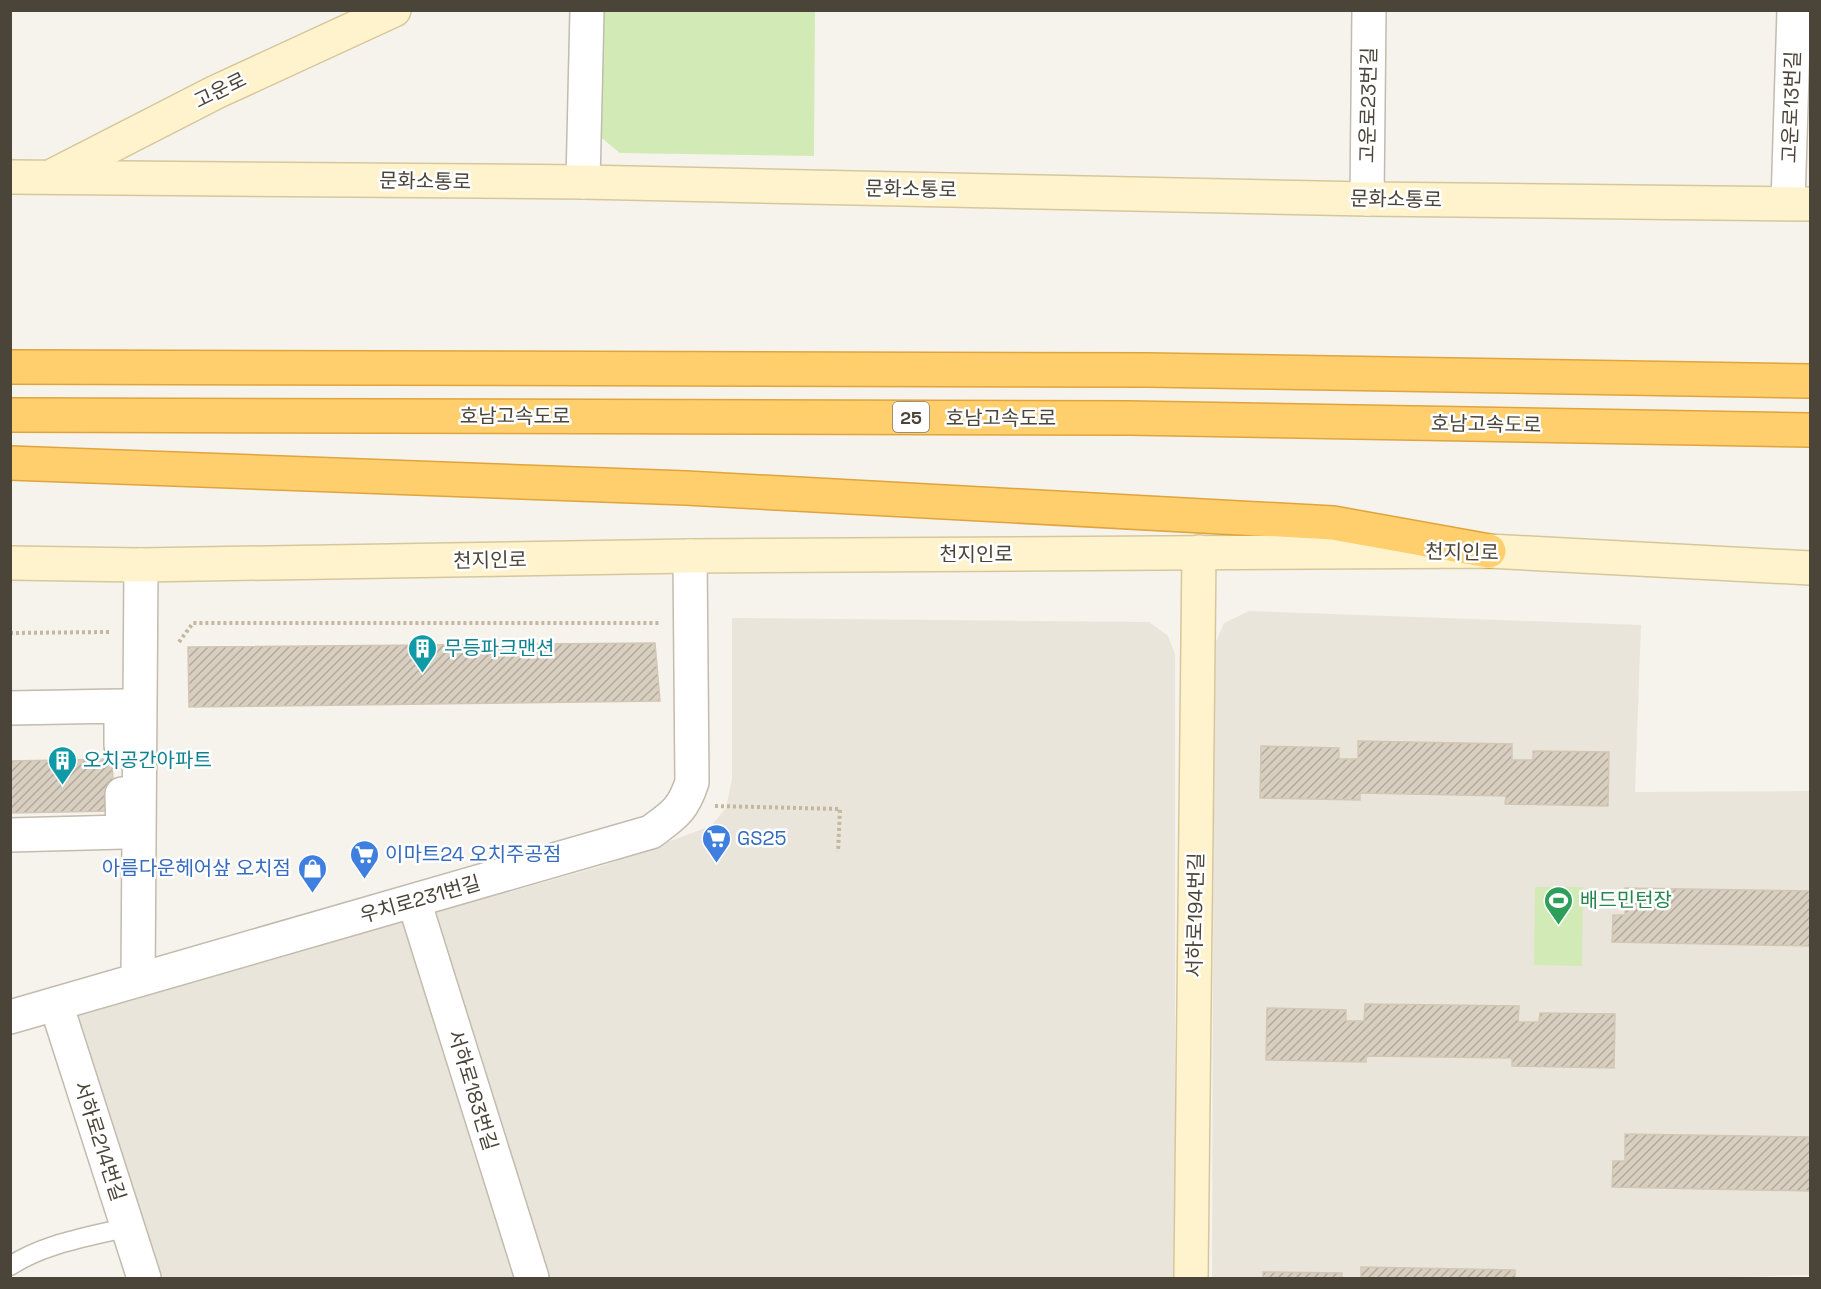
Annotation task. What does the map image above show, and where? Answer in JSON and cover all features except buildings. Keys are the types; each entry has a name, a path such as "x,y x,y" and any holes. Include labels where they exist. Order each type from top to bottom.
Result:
{"highway":[{"path":"10,367 1147,370 1810,381"},
{"name":"호남고속도로","path":"10,415 1129,418 1810,430"},
{"path":"10,463 686,488 1333,523 1489,552"}],"street":[{"name":"고운로","path":"50,177 216,92 394,10"},
{"path":"583,182 587,10"},
{"name":"고운로23번길","path":"1367,199 1369,10"},
{"name":"고운로13번길","path":"1794,10 1799,204"},
{"name":"문화소통로","path":"10,177 583,182 1367,199 1799,204"},
{"name":"서하로194번길","path":"1191,1278 1199,552"},
{"name":"천지인로","path":"10,563 141,565 690,556 1489,552 1810,568"},
{"name":"우치로231번길","path":"10,1017 651,832 676,814 687,798 692,782 690,556"},
{"path":"138,979 141,565"},
{"path":"10,708 121,706 123,832 10,835"},
{"name":"서하로183번길","path":"414,901 532,1278"},
{"name":"서하로214번길","path":"56,1004 144,1278"}],"lane":[{"path":"10,1266 25,1256 41,1250 128,1227"}],"path":[{"path":"179,642 193,623 660,623"},
{"path":"10,633 120,631"},
{"path":"682,806 840,808 838,852"}],"shaded area":[{"path":"1249,611 1641,625 1635,792 1810,791 1810,1275 1687,1278 1212,1278 1214,646 1224,623"},
{"path":"732,618 1149,622 1168,636 1175,654 1175,1278 158,1278 70,1016 605,865 711,826 726,808 732,779"}],"green space":[{"path":"600,11 815,11 814,156 620,153 598,135"},
{"name":"배드민턴장","path":"1535,887 1583,887 1582,966 1534,965"}],"place":[{"name":"무등파크맨션","path":"423,674"},
{"name":"오치공간아파트","path":"62,786"},
{"name":"GS25","path":"716,864"},
{"name":"이마트24 오치주공점","path":"364,880"},
{"name":"아름다운헤어샆 오치점","path":"312,894"},
{"name":"배드민턴장","path":"1559,926"}]}
